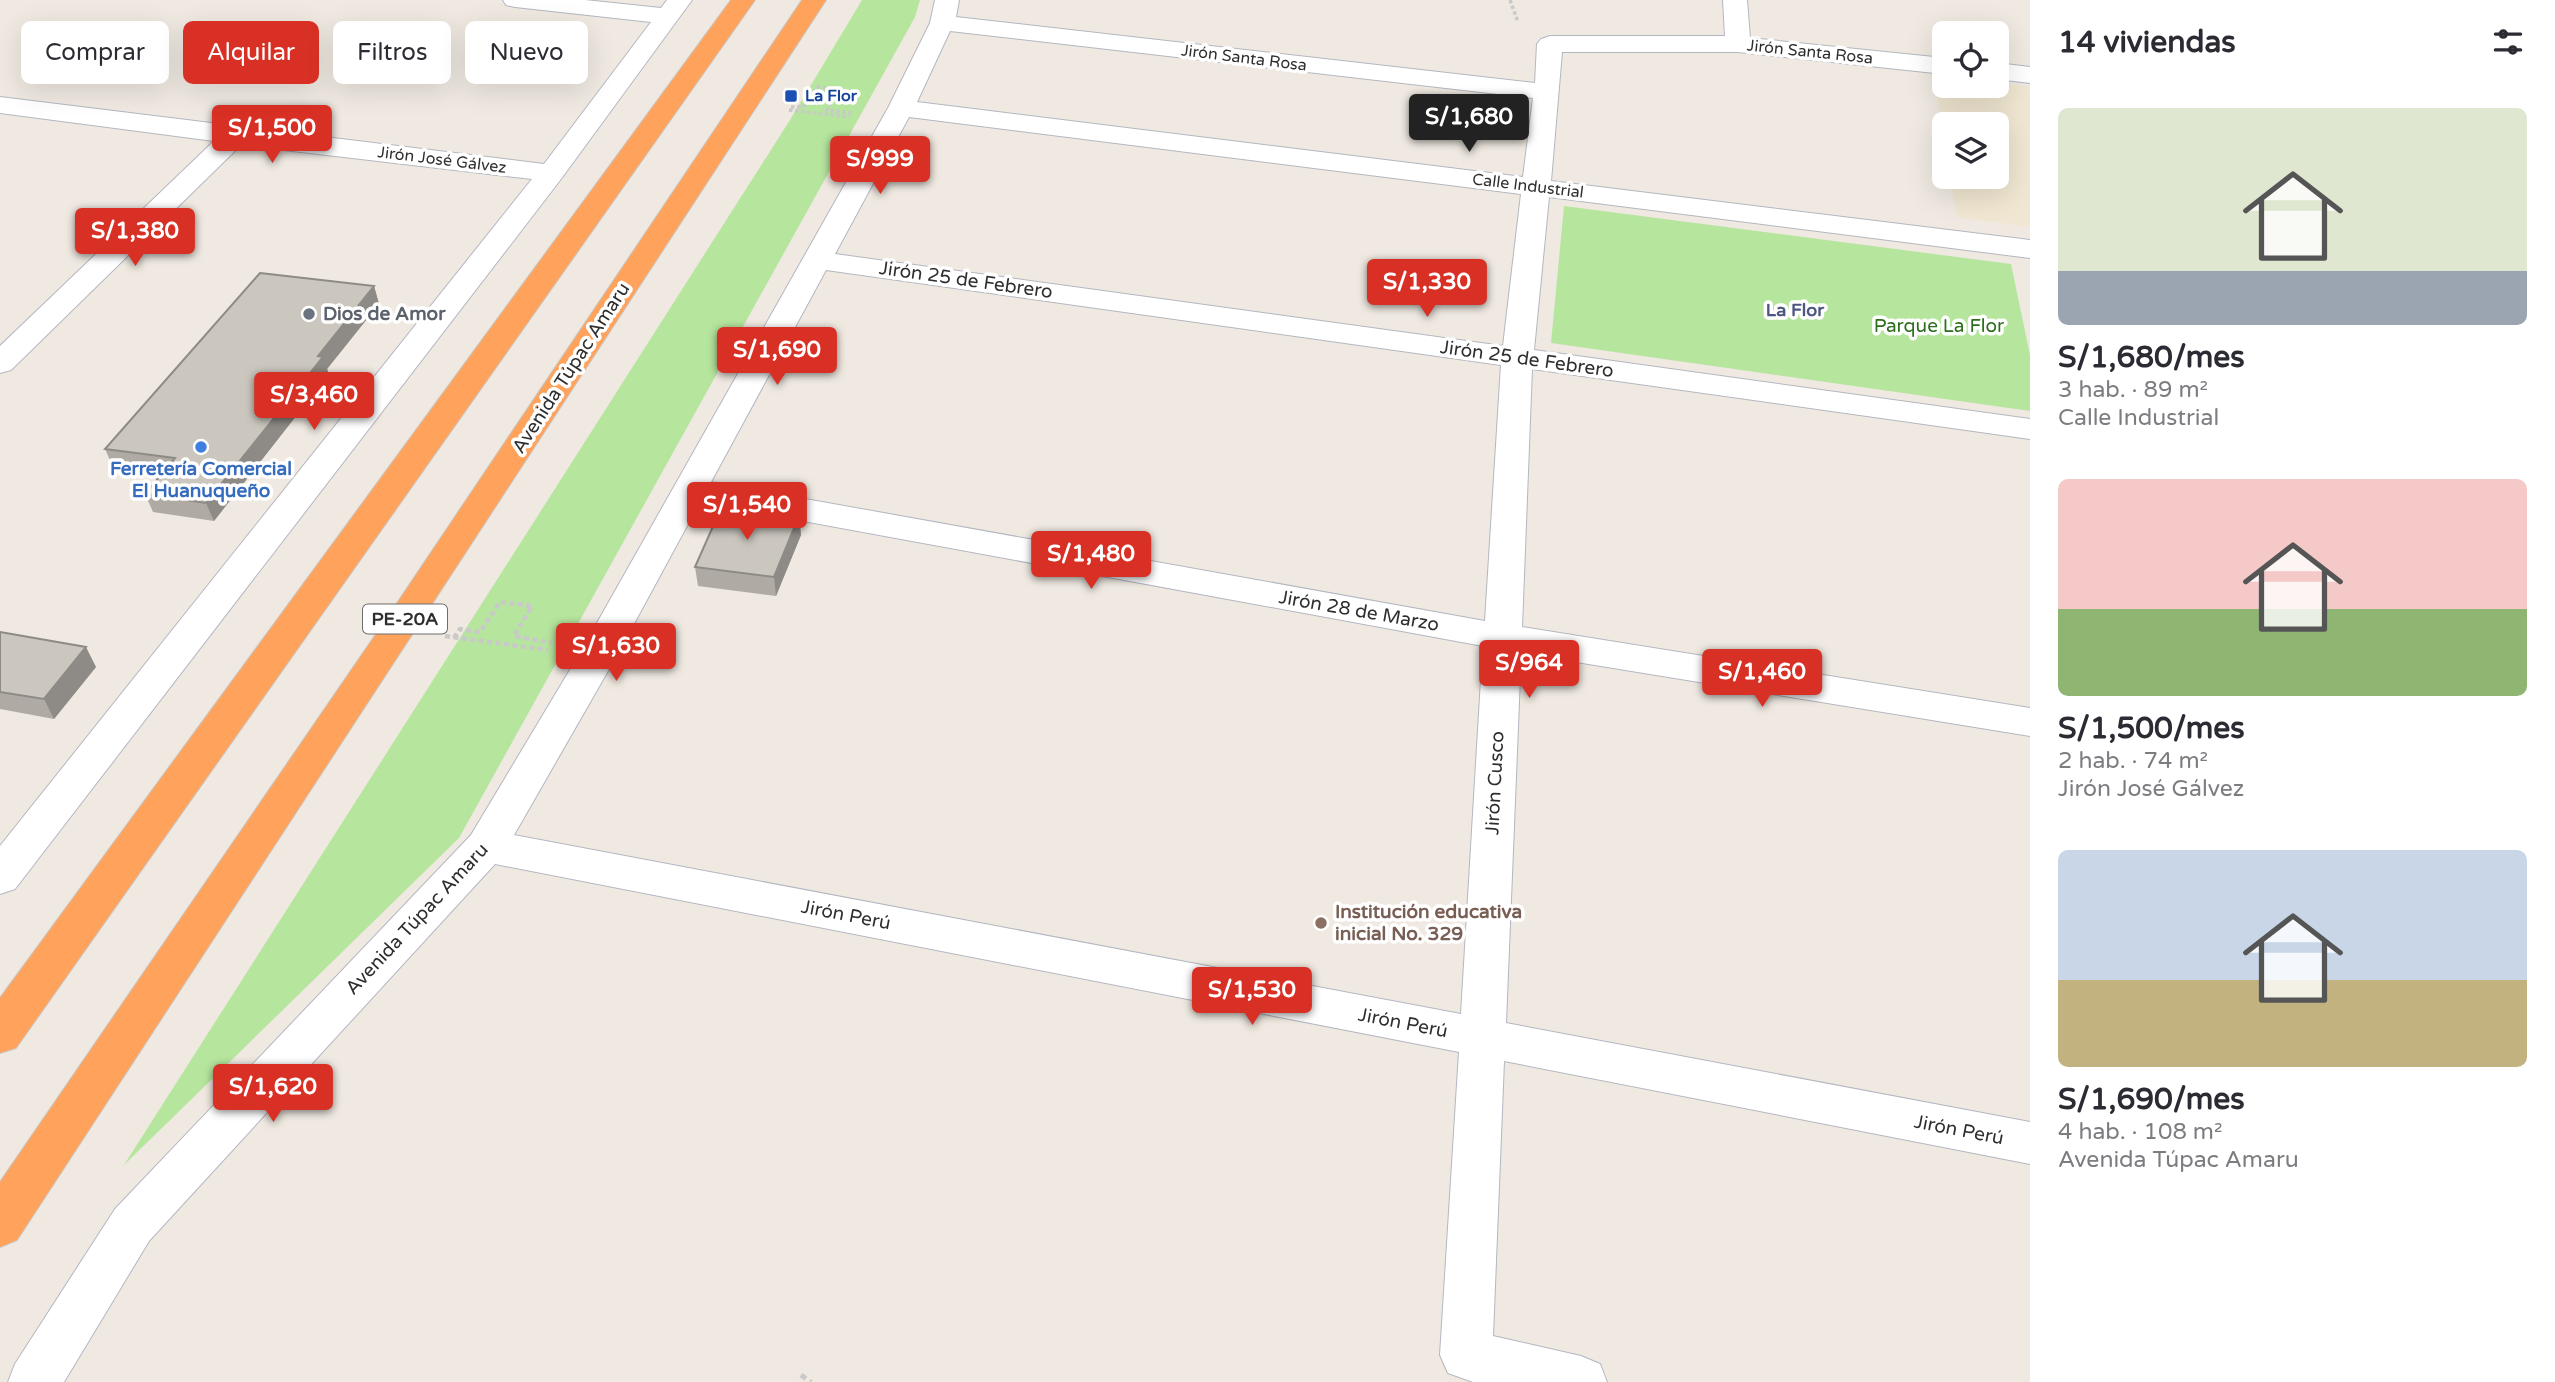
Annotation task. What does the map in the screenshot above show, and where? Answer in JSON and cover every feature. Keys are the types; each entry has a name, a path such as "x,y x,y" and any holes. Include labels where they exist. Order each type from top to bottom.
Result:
{"highway":[{"path":"0,1034 743,0"},
{"name":"Avenida Túpac Amaru","path":"0,1224 400,627 814,0"}],"street":[{"path":"515,0 673,8"},
{"path":"1735,0 1738,44"},
{"path":"0,877 551,173 673,8"},
{"name":"Jirón Santa Rosa","path":"944,12 1547,92"},
{"name":"Avenida Túpac Amaru","path":"34,1382 132,1226 486,846 597,657 901,108 944,12"},
{"name":"Jirón Santa Rosa","path":"1550,44 1738,44 1932,65"},
{"name":"Jirón Cusco","path":"1550,44 1517,358 1466,1355 1581,1382"},
{"path":"2009,72 2030,75"},
{"name":"Jirón José Gálvez","path":"0,105 551,173"},
{"name":"Calle Industrial","path":"901,108 2030,249"},
{"path":"0,363 235,136"},
{"name":"Jirón 25 de Febrero","path":"817,260 2030,429"},
{"name":"Jirón 28 de Marzo","path":"690,489 1503,636 2030,722"},
{"name":"Jirón Perú","path":"486,846 2030,1143"}],"path":[{"path":"817,87 838,90 827,110 855,113 852,117 789,110 792,106 803,107 817,87"},
{"path":"500,602 532,606 514,636 553,641 548,650 454,638 460,629 480,632 500,602"},
{"path":"801,1375 811,1382"}],"shaded area":[{"path":"2009,84 2030,87 2030,227 1957,217 1952,189 2009,189 2009,112 1939,112 1937,98 2009,98"}],"green space":[{"path":"862,0 920,0 915,17 459,838 124,1165 790,120"},
{"name":"Parque La Flor","path":"1564,206 2011,264 2030,355 2030,411 1551,343"}],"building":[{"path":"260,273 374,286 318,356 323,357 206,503 145,494 175,458 105,449"},
{"path":"722,506 799,516 774,577 695,567"},
{"path":"0,632 86,647 44,699 0,692"}],"place":[{"name":"La Flor","path":"791,96"},
{"name":"Dios de Amor","path":"309,314"},
{"name":"Ferretería Comercial El Huanuqueño","path":"201,447"},
{"name":"Institución educativa inicial No. 329","path":"1321,923"}],"district":[{"name":"La Flor","path":"1795,310"}]}
